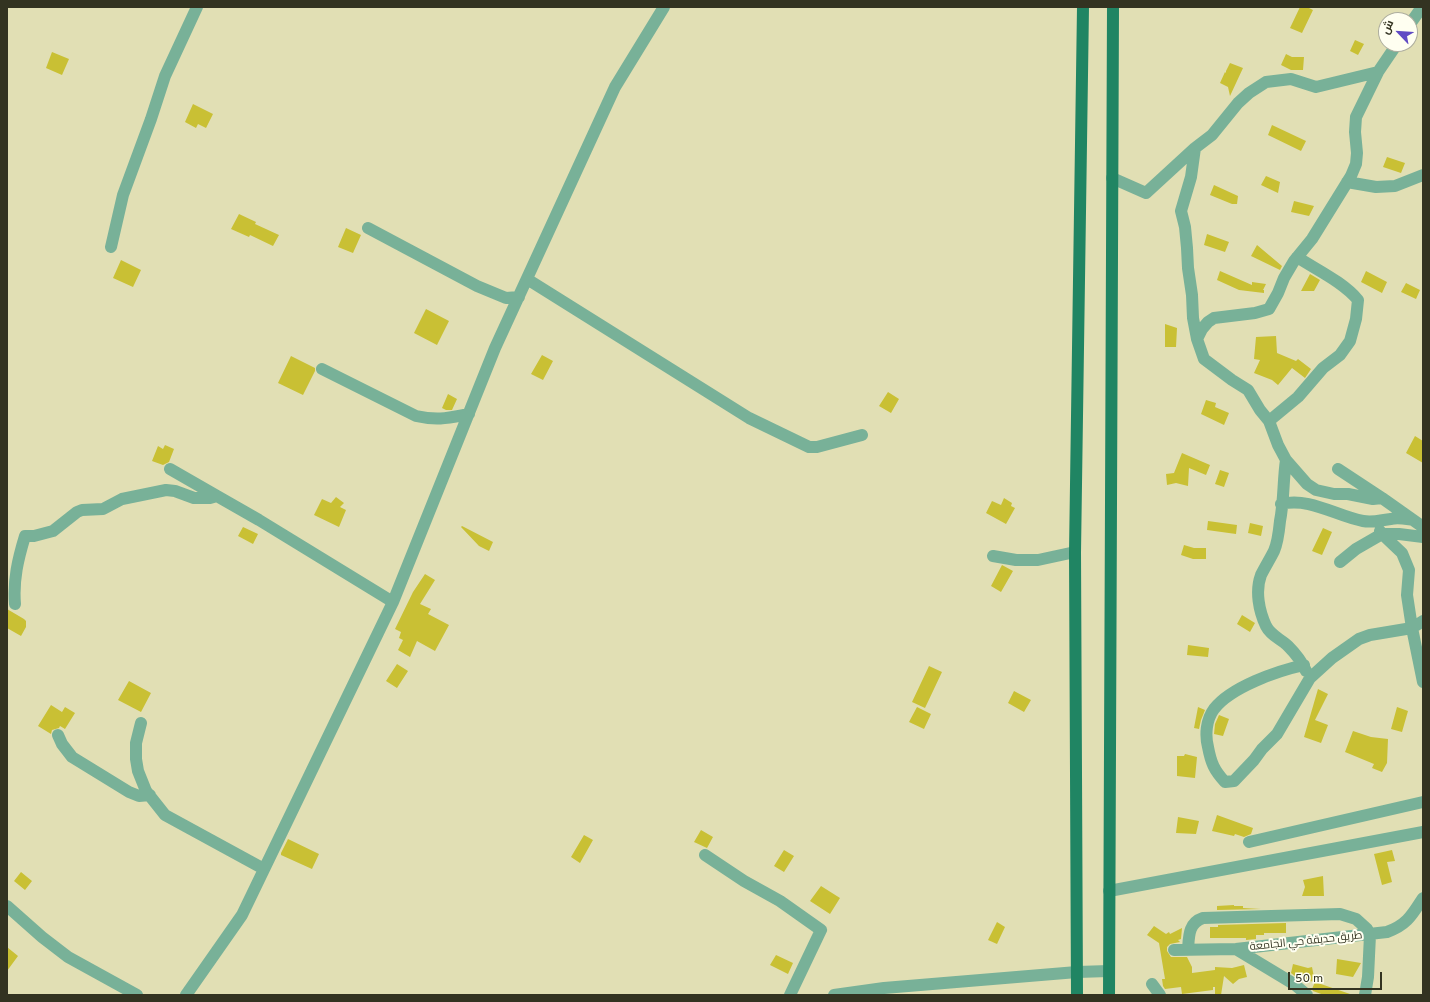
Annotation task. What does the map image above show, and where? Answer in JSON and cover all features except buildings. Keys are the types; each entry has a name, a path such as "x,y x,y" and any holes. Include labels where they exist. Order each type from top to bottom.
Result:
{"main road":[{"path":"1077,995 1075,552 1083,7"},
{"path":"1109,995 1113,7"}],"street":[{"path":"111,246 123,195 165,76 197,7"},
{"path":"186,995 242,915 393,602 495,348 615,87 664,7"},
{"path":"1197,339 1208,322 1214,318 1255,313 1269,309 1284,278 1312,239 1347,182 1356,164 1356,117 1378,72 1392,52"},
{"path":"1112,178 1146,193 1195,148 1212,135 1238,103 1249,93 1266,82 1291,79 1316,87 1378,72"},
{"path":"1195,148 1191,177 1181,211 1185,227 1193,318 1197,339 1204,359 1248,390 1260,410 1269,421 1278,446 1286,460 1307,484 1316,490 1334,494 1348,494 1373,499 1382,498"},
{"path":"1347,182 1376,187 1395,186 1423,176"},
{"path":"368,228 477,286 506,298 519,297"},
{"path":"1269,421 1298,397 1324,368 1340,355 1350,341 1356,319 1358,300 1352,293 1344,286 1297,258"},
{"path":"527,279 749,418 809,447 816,447 862,435"},
{"path":"322,369 416,416 431,420 469,414"},
{"path":"1286,460 1281,519 1275,549 1260,577 1257,593 1262,617 1267,627 1273,636 1288,646 1304,665 1310,678"},
{"path":"170,469 259,520 393,602"},
{"path":"1338,469 1420,521"},
{"path":"15,604 15,575 26,536 34,536 53,531 76,512 82,510 103,509 122,499 166,490 175,491 194,498 210,498 217,496"},
{"path":"1282,504 1314,505 1363,521 1376,522 1393,518 1420,521"},
{"path":"1376,522 1382,534 1402,553 1409,570 1407,595 1423,682"},
{"path":"1340,562 1356,549 1382,534 1399,534 1423,537"},
{"path":"993,556 1016,560 1038,560 1075,552"},
{"path":"1304,665 1272,675 1246,686 1226,698 1213,710 1207,727 1207,743 1212,765 1215,771 1225,782 1234,781 1277,734 1310,678 1332,658 1359,639 1370,635 1412,628 1423,621"},
{"path":"141,723 136,743 136,759 142,785 165,814 264,869"},
{"path":"58,735 62,744 72,757 129,792 139,796 150,795"},
{"path":"1249,842 1423,802"},
{"path":"1109,891 1423,832"},
{"path":"705,855 744,881 780,901 821,930 790,995"},
{"name":"طريق حديقة حي الجامعة","path":"1174,950 1236,949 1387,932 1402,925 1414,912 1423,898"},
{"path":"7,906 42,937 68,957 137,995"},
{"path":"1188,950 1191,928 1196,921 1207,918 1340,914 1356,919 1367,929 1370,935 1368,977 1365,995"},
{"path":"1236,949 1294,984 1307,995"},
{"path":"834,995 884,988 1077,972 1109,971"},
{"path":"1152,984 1160,995"}]}
